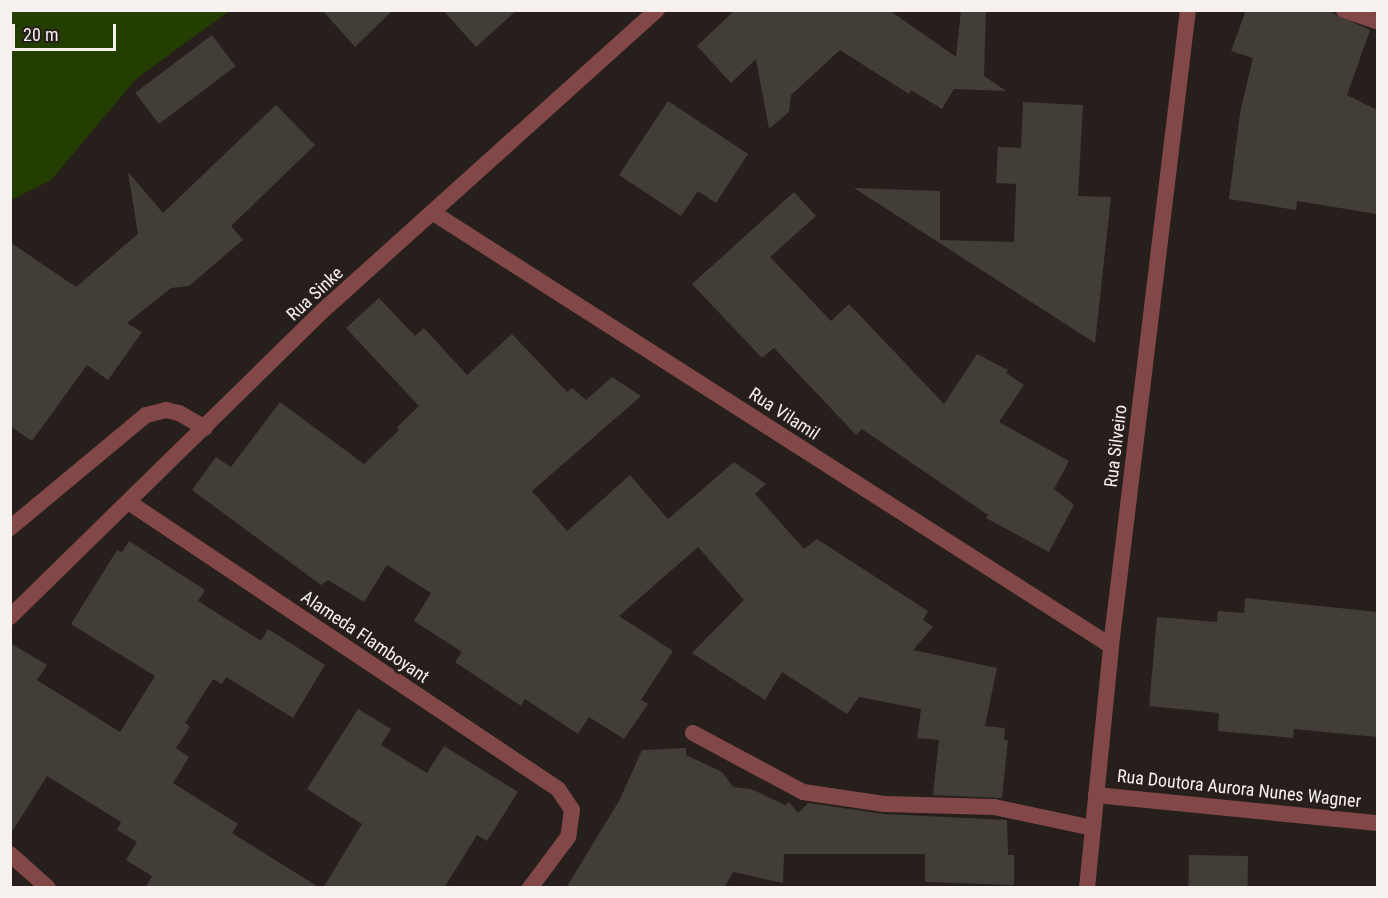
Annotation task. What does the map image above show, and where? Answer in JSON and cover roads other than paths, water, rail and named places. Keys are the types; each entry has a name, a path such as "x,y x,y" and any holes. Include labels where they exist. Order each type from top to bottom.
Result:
{"street":[{"name":"Rua Sinke","path":"10,617 130,503 328,306 435,214 657,10"},
{"name":"Rua Silveiro","path":"1087,888 1111,646 1188,10"},
{"path":"1344,10 1377,22"},
{"name":"Rua Vilamil","path":"435,214 1111,646"},
{"path":"10,528 146,415 166,410 179,413 205,428"},
{"name":"Alameda Flamboyant","path":"130,503 558,789 572,810 568,837 530,888"},
{"path":"693,734 803,792 884,804 994,807 1093,828"},
{"name":"Rua Doutora Aurora Nunes Wagner","path":"1096,795 1377,823"},
{"path":"10,854 48,888"}]}
